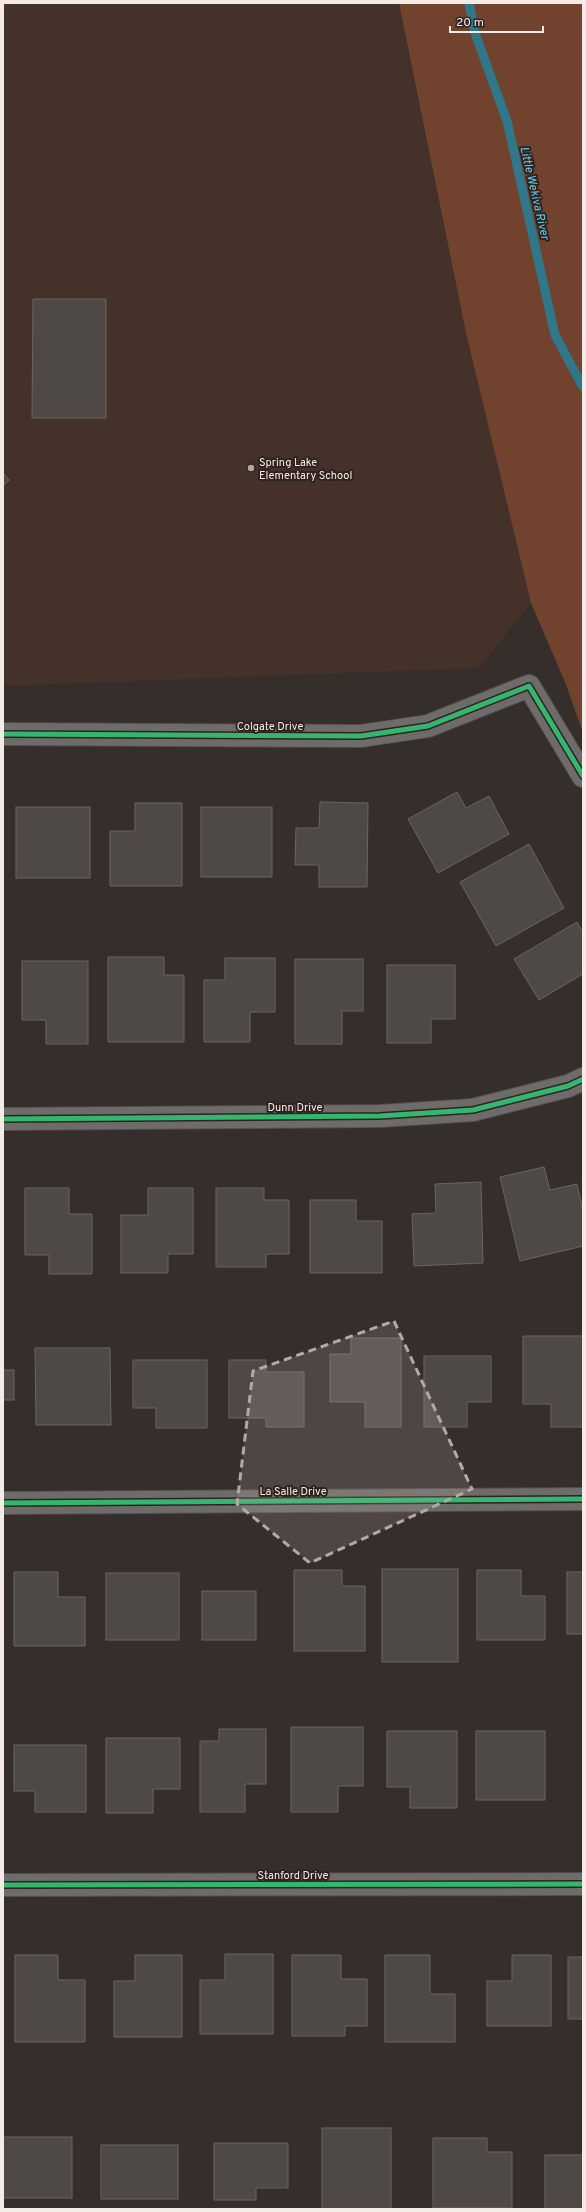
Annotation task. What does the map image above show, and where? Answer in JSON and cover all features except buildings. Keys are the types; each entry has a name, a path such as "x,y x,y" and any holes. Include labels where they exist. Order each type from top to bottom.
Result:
{"street":[{"name":"Colgate Drive","path":"3,734 361,736 428,726 529,686 583,776"},
{"name":"Dunn Drive","path":"3,1120 380,1116 473,1110 568,1086 583,1079"},
{"name":"La Salle Drive","path":"3,1503 583,1499"},
{"name":"Stanford Drive","path":"3,1885 583,1884"}],"highlighted area":[{"path":"394,1321 472,1489 310,1563 237,1504 253,1371"}],"shaded area":[{"name":"Spring Lake Elementary School","path":"3,3 399,3 466,333 531,603 479,668 3,686"},
{"path":"399,3 583,3 583,733 565,682 531,603 466,333"}],"waterway":[{"name":"Little Wekiva River","path":"469,3 475,33 507,121 555,335 583,387"}],"cycle path":[{"path":"3,734 361,736 428,726 529,686 583,776"},
{"path":"3,1119 380,1116 473,1110 568,1086 583,1079"},
{"path":"3,1503 583,1499"},
{"path":"3,1885 583,1884"}],"place":[{"name":"Spring Lake Elementary School","path":"251,468"}]}
